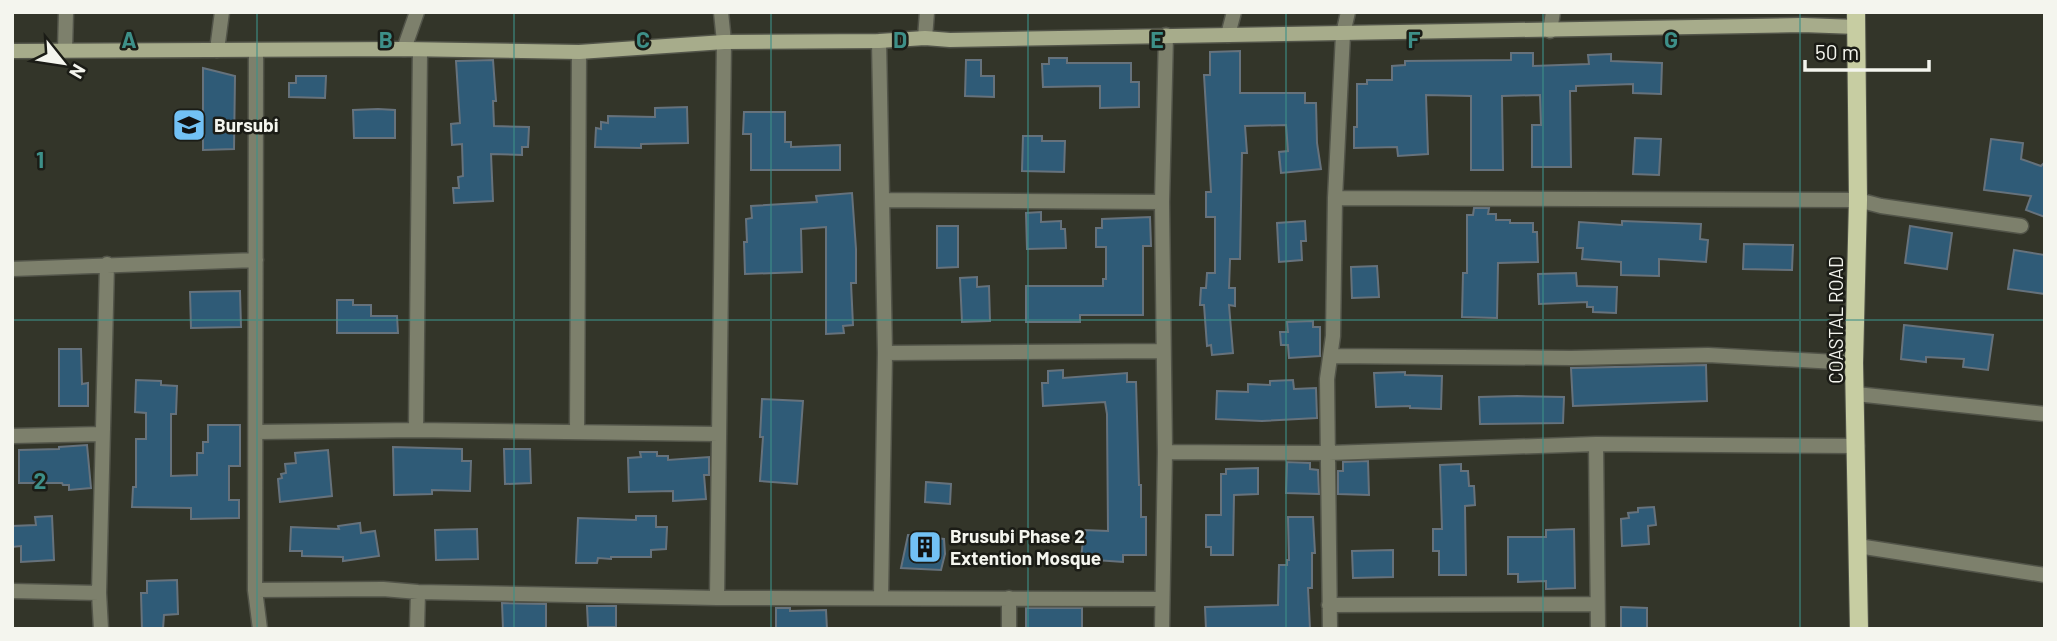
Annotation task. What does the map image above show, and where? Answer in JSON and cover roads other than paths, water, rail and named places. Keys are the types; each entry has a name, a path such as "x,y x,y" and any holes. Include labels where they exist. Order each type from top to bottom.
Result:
{"main road":[{"name":"COASTAL ROAD","path":"1856,20 1858,200 1854,363 1859,629"}],"street":[{"path":"65,50 66,12"},
{"path":"217,50 222,12"},
{"path":"404,49 417,12"},
{"path":"717,598 724,42 721,12"},
{"path":"925,38 927,12"},
{"path":"1228,36 1234,12"},
{"path":"1329,629 1327,379 1331,356 1343,34 1349,12"},
{"path":"1550,31 1553,12"},
{"path":"12,51 404,49 579,52 724,42 1550,31 1802,25 1856,20"},
{"path":"1162,629 1165,452 1162,202 1166,35"},
{"path":"879,41 885,353 881,598"},
{"path":"256,50 256,590 260,629"},
{"path":"416,430 420,51"},
{"path":"577,432 579,52"},
{"path":"1335,198 1858,200 1881,206 2021,226"},
{"path":"884,200 1162,202"},
{"path":"12,269 256,260"},
{"path":"101,629 99,593 107,264"},
{"path":"885,353 1163,352"},
{"path":"1331,356 1571,358 1708,355 1854,363"},
{"path":"1856,394 2045,414"},
{"path":"257,432 416,430 719,435"},
{"path":"12,436 102,435"},
{"path":"1165,452 1328,453 1596,444 1857,446"},
{"path":"1596,444 1598,629"},
{"path":"1858,546 2045,575"},
{"path":"256,590 383,589 717,598 1161,599"},
{"path":"12,591 99,593"},
{"path":"417,629 418,592"},
{"path":"1009,598 1009,629"},
{"path":"1329,605 1597,604"}],"place":[{"name":"Bursubi","path":"189,125"},
{"name":"Brusubi Phase 2 Extention Mosque","path":"925,547"}]}
